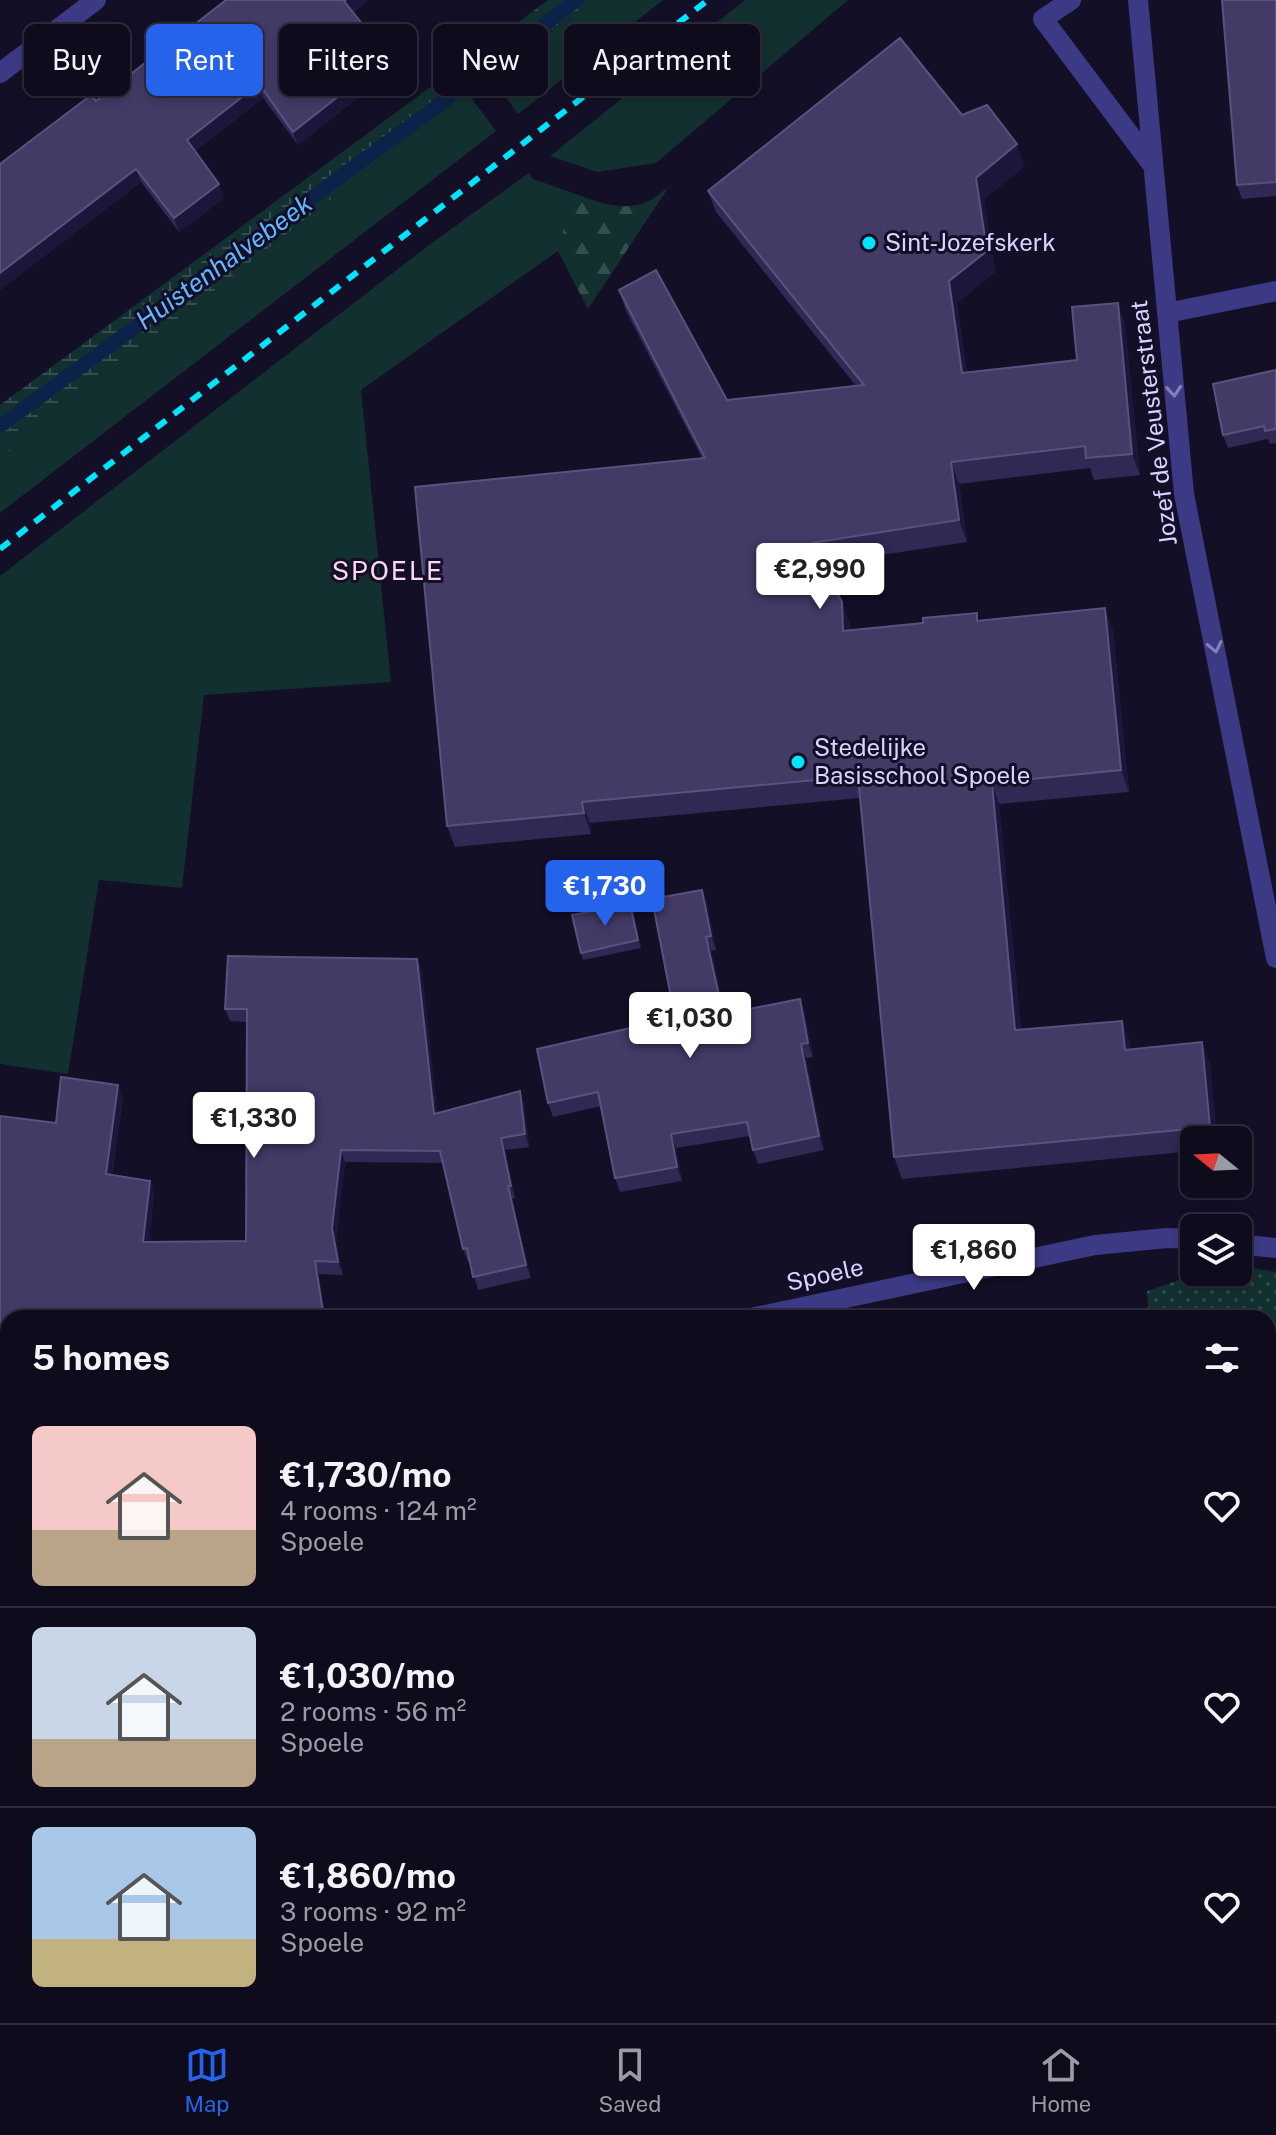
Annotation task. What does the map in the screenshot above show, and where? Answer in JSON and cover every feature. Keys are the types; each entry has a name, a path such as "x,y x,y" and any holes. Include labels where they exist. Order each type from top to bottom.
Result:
{"street":[{"path":"0,73 96,0"},
{"path":"1071,0 1043,19 1151,163"},
{"name":"Jozef de Veusterstraat","path":"1138,0 1184,494 1245,794 1268,885 1276,958"},
{"path":"1167,313 1276,291"},
{"name":"Spoele","path":"789,1310 1095,1245 1180,1238"},
{"path":"1252,1245 1276,1248"}],"green space":[{"path":"548,0 595,0 548,33 548,24 516,24"},
{"path":"595,0 663,0 632,24 564,24 564,78 548,90 548,33"},
{"path":"745,0 848,0 760,75 760,24 715,24"},
{"path":"433,85 433,96 462,96 0,459 0,405"},
{"path":"462,96 470,96 496,131 0,513 0,459"},
{"path":"505,96 541,96 518,114"},
{"path":"625,96 735,96 656,163 597,172 550,156"},
{"path":"529,173 533,179 573,193 558,251 361,390 391,682 204,695 182,888 99,880 68,1074 0,1064 0,576 429,245"},
{"path":"668,188 588,309 558,251 573,193 609,205 627,206 647,202"},
{"path":"1252,1268 1276,1272 1276,1310 1148,1310 1147,1291 1180,1280 1180,1286 1252,1286"}],"building":[{"path":"226,0 346,0 362,24 279,24 279,96 339,96 293,132 263,90 263,24 195,24"},
{"path":"1222,0 1276,0 1276,182 1237,185"},
{"path":"900,38 962,115 987,105 1017,144 976,178 987,251 949,281 962,373 1077,360 1072,307 1118,303 1132,454 1086,458 1085,446 951,462 959,520 811,543 842,602 843,631 923,623 923,618 977,613 977,621 1105,608 1121,770 992,783 1015,1030 1122,1021 1125,1050 1202,1042 1210,1126 1180,1126 1180,1130 894,1157 858,776 582,802 584,813 447,826 415,487 705,458 619,290 656,270 727,400 864,385 708,191"},
{"path":"146,62 146,96 244,96 187,140 219,184 174,218 136,169 0,273 0,164 90,96 96,101 102,96 130,96 130,75"},
{"path":"1276,370 1276,429 1265,431 1264,426 1223,435 1213,384"},
{"path":"702,890 711,936 706,937 723,1014 800,999 808,1043 801,1044 819,1136 753,1150 747,1122 671,1134 677,1167 615,1178 598,1092 548,1103 537,1049 675,1018 652,899"},
{"path":"630,904 638,940 581,953 572,915"},
{"path":"228,956 417,959 434,1114 520,1091 525,1134 501,1138 511,1186 508,1186 526,1265 473,1277 467,1248 463,1249 440,1151 341,1150 332,1228 338,1262 315,1261 323,1310 0,1310 0,1116 56,1123 61,1077 118,1085 106,1174 150,1181 143,1242 246,1241 247,1009 225,1009"}],"waterway":[{"name":"Huistenhalvebeek","path":"545,24 577,0"},
{"name":"Huistenhalvebeek","path":"0,426 448,98"}],"railway":[{"path":"0,549 708,0"}],"place":[{"name":"Sint-Jozefskerk","path":"869,243"},
{"name":"Stedelijke Basisschool Spoele","path":"798,762"}],"district":[{"name":"SPOELE","path":"388,571"}]}
